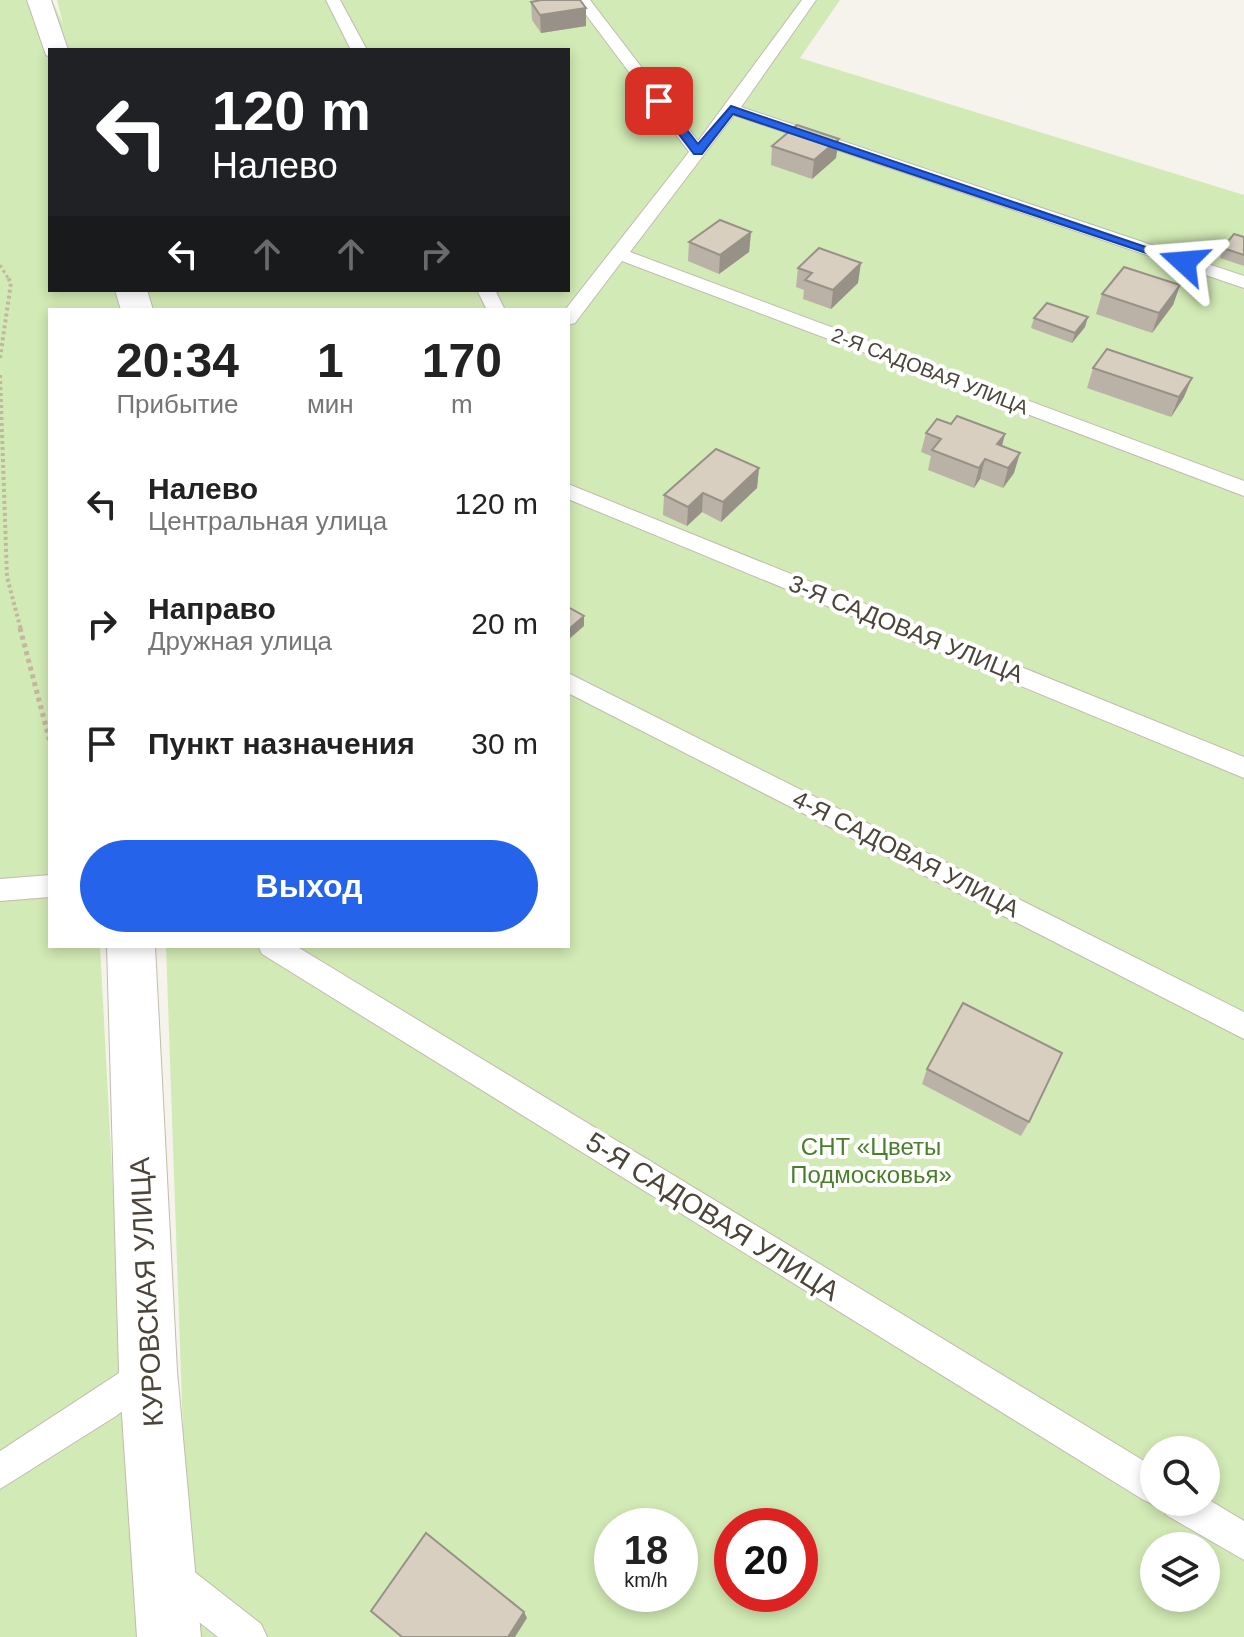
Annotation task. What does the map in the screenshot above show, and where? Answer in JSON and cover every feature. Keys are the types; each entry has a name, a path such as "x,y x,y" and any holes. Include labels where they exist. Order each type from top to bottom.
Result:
{"street":[{"path":"39,0 54,48"},
{"name":"КУРОВСКАЯ УЛИЦА","path":"131,948 148,1371 169,1637"}],"lane":[{"path":"333,0 358,48"},
{"path":"582,0 698,152"},
{"path":"570,316 731,109 809,0"},
{"path":"731,109 1244,282"},
{"name":"2-Я САДОВАЯ УЛИЦА","path":"617,253 1244,489"},
{"name":"3-Я САДОВАЯ УЛИЦА","path":"570,492 1244,768"},
{"name":"4-Я САДОВАЯ УЛИЦА","path":"570,683 1244,1026"},
{"path":"0,890 48,886"},
{"name":"5-Я САДОВАЯ УЛИЦА","path":"275,948 1140,1478"},
{"path":"0,1471 104,1404 148,1371"},
{"path":"1202,1516 1244,1542"},
{"path":"164,1571 248,1637"}],"path":[{"path":"0,265 11,283 0,358"},
{"path":"0,375 7,577 48,734"},
{"path":"0,578 7,577"}],"green space":[{"name":"СНТ «Цветы Подмосковья»","path":"0,0 52,0 63,24 57,0 840,0 800,58 1244,195 1244,1637 195,1637 187,1548 166,948 570,948 570,308 144,308 140,292 570,292 570,48 48,48 48,292 132,292 135,308 48,308 48,887 0,891"},
{"path":"48,894 48,948 100,948 137,1637 0,1637 0,895"}],"building":[{"path":"580,0 586,8 540,15 531,2"},
{"path":"797,125 839,139 814,160 772,146"},
{"path":"720,220 751,232 720,255 689,242"},
{"path":"1234,234 1244,237 1244,255 1223,248"},
{"path":"819,248 861,263 833,290 805,280 812,273 798,268"},
{"path":"1124,267 1180,285 1159,313 1102,294"},
{"path":"1047,303 1088,317 1075,333 1034,318"},
{"path":"1107,349 1192,378 1179,397 1093,368"},
{"path":"957,416 1005,434 997,444 1020,453 1008,468 985,459 979,468 932,450 941,439 926,433 937,419 951,424"},
{"path":"716,449 759,468 723,502 703,493 688,507 664,495"},
{"path":"570,608 584,616 570,628"},
{"path":"963,1003 1062,1053 1029,1122 927,1069"},
{"path":"426,1533 524,1612 508,1637 402,1637 371,1611"}],"route":[{"path":"659,101 698,152 731,109 1184,262"}]}
